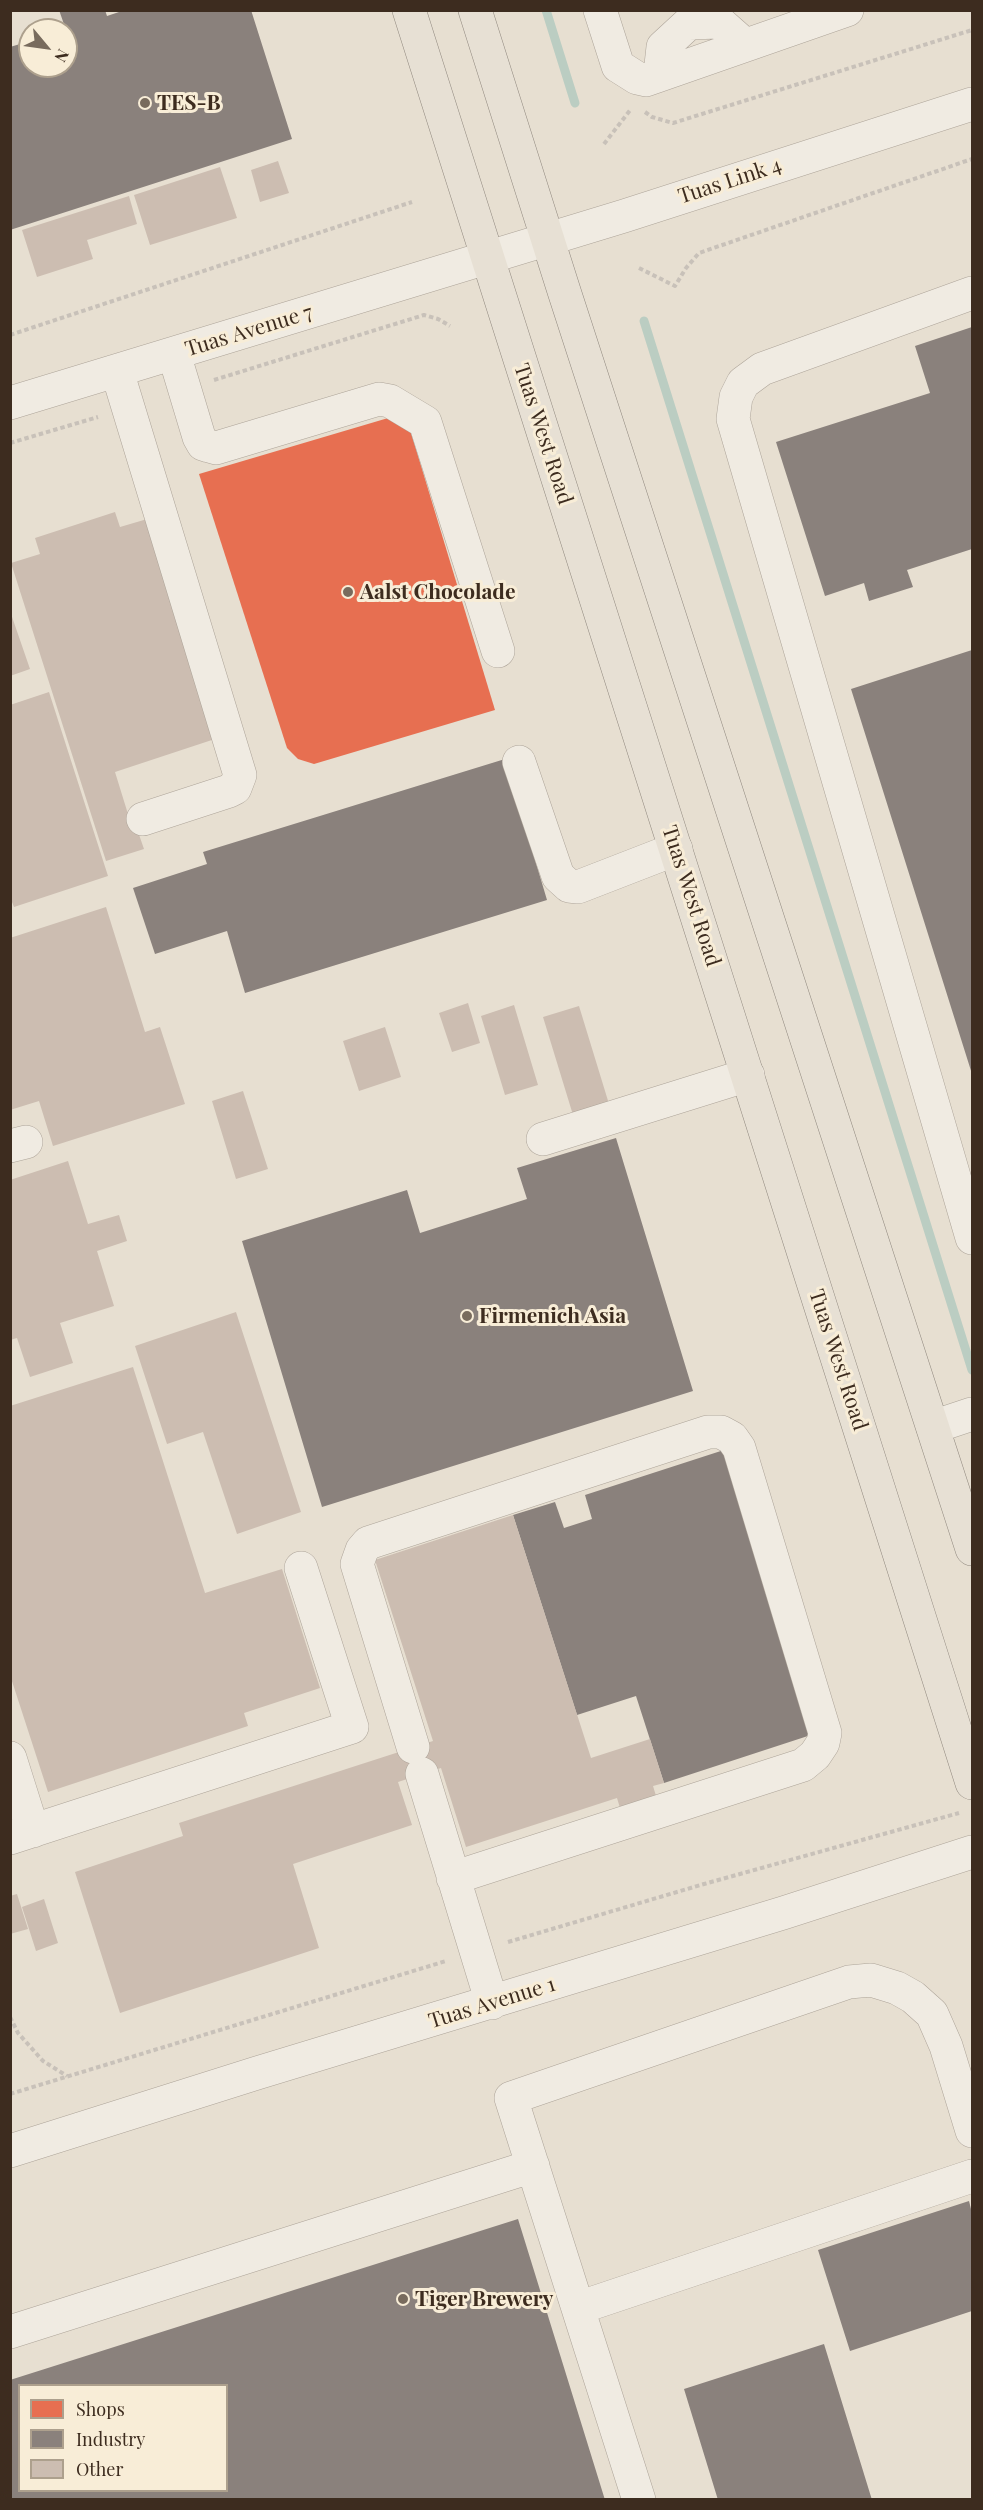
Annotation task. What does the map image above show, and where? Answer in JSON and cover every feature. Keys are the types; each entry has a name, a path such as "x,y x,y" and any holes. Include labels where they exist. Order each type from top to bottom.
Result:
{"main road":[{"name":"Tuas West Road","path":"409,10 748,1075 967,1798"},
{"path":"475,10 933,1427 967,1512 972,1549"}],"street":[{"path":"600,10 618,66 637,78 646,80 846,10"},
{"name":"Tuas Link 4","path":"487,257 972,104"},
{"name":"Tuas Avenue 7","path":"10,403 487,257"},
{"path":"972,293 762,369 743,383 736,397 733,419 972,1238"},
{"path":"174,354 199,437 203,444 216,448 379,399 390,401 425,422 498,651"},
{"path":"117,371 240,775 235,788 229,791 143,819"},
{"path":"519,762 558,876 569,886 578,887 676,849"},
{"path":"543,1139 748,1075"},
{"path":"933,1427 972,1414"},
{"path":"453,1878 803,1765 815,1755 823,1743 825,1733 739,1448 732,1438 721,1432 708,1432 368,1543 362,1550 357,1564 417,1761 453,1878 492,2003"},
{"path":"10,1758 22,1834 352,1727 301,1568"},
{"name":"Tuas Avenue 1","path":"10,2151 972,1852"},
{"path":"639,2499 511,2098 849,1982 871,1980 897,1988 913,1997 932,2014 946,2046 972,2131"},
{"path":"10,2332 533,2166"},
{"path":"578,2308 972,2176"}],"path":[{"path":"644,110 652,117 673,123 972,30"},
{"path":"604,144 635,104"},
{"path":"639,268 675,286 699,253 972,159"},
{"path":"10,335 412,202"},
{"path":"185,388 423,315 438,319 450,326"},
{"path":"10,443 128,408"},
{"path":"10,2094 704,1884 967,1798"},
{"path":"10,2017 18,2033 43,2061 67,2076"}],"building: Shops":[{"name":"Aalst Chocolade","path":"405,413 495,710 314,764 298,759 287,748 199,474"}],"building: Industry":[{"name":"TES-B","path":"59,10 105,10 107,16 125,10 251,10 292,139 10,230 10,47 18,45 18,78 78,78 78,18 62,18"},
{"path":"972,327 972,549 907,570 913,587 869,601 864,583 825,596 776,442 930,393 915,346"},
{"path":"972,650 972,1074 851,689"},
{"path":"505,759 547,900 245,993 227,931 155,954 133,888 207,864 203,852"},
{"name":"Firmenich Asia","path":"616,1138 693,1391 322,1507 242,1241 407,1190 420,1233 527,1199 517,1168"},
{"path":"727,1449 817,1733 664,1783 636,1696 577,1715 513,1515 555,1502 564,1528 592,1519 585,1495"},
{"path":"969,2201 972,2213 972,2311 850,2351 818,2250"},
{"name":"Tiger Brewery","path":"518,2219 605,2500 10,2500 10,2380"},
{"path":"824,2344 872,2500 718,2500 684,2389"}],"building: Other":[{"path":"278,161 289,193 260,202 251,170"},
{"path":"220,167 237,218 150,245 134,195"},
{"path":"129,196 137,224 87,240 93,259 37,277 22,230"},
{"path":"115,512 120,527 154,517 224,736 115,772 132,827 136,826 144,849 106,861 11,563 40,554 35,538"},
{"path":"10,611 30,669 10,676"},
{"path":"49,692 108,876 14,907 10,897 10,705"},
{"path":"106,907 145,1032 160,1027 185,1104 53,1146 39,1101 10,1110 10,938"},
{"path":"468,1003 480,1043 452,1052 439,1013"},
{"path":"514,1005 538,1085 505,1095 481,1016"},
{"path":"579,1006 609,1104 573,1115 543,1017"},
{"path":"385,1027 401,1077 359,1091 343,1041"},
{"path":"243,1091 268,1169 236,1179 212,1101"},
{"path":"68,1161 88,1224 119,1215 127,1241 97,1251 114,1306 60,1323 73,1363 30,1377 17,1338 10,1340 10,1180"},
{"path":"236,1312 301,1512 237,1534 203,1432 167,1444 135,1346"},
{"path":"133,1367 205,1593 282,1569 320,1688 244,1713 248,1726 48,1792 10,1675 10,1406"},
{"path":"513,1515 591,1758 650,1739 664,1783 653,1786 660,1809 624,1821 617,1798 466,1847 441,1768 398,1782 412,1825 293,1864 319,1948 120,2013 75,1872 183,1836 179,1823 433,1741 375,1560"},
{"path":"17,1894 28,1929 10,1934 10,1896"},
{"path":"44,1899 58,1943 36,1951 22,1907"}],"waterway":[{"path":"546,10 575,103"},
{"path":"644,321 972,1370"}],"place":[{"name":"TES-B","path":"145,103"},
{"name":"Aalst Chocolade","path":"348,592"},
{"name":"Firmenich Asia","path":"467,1316"},
{"name":"Tiger Brewery","path":"403,2299"}]}
